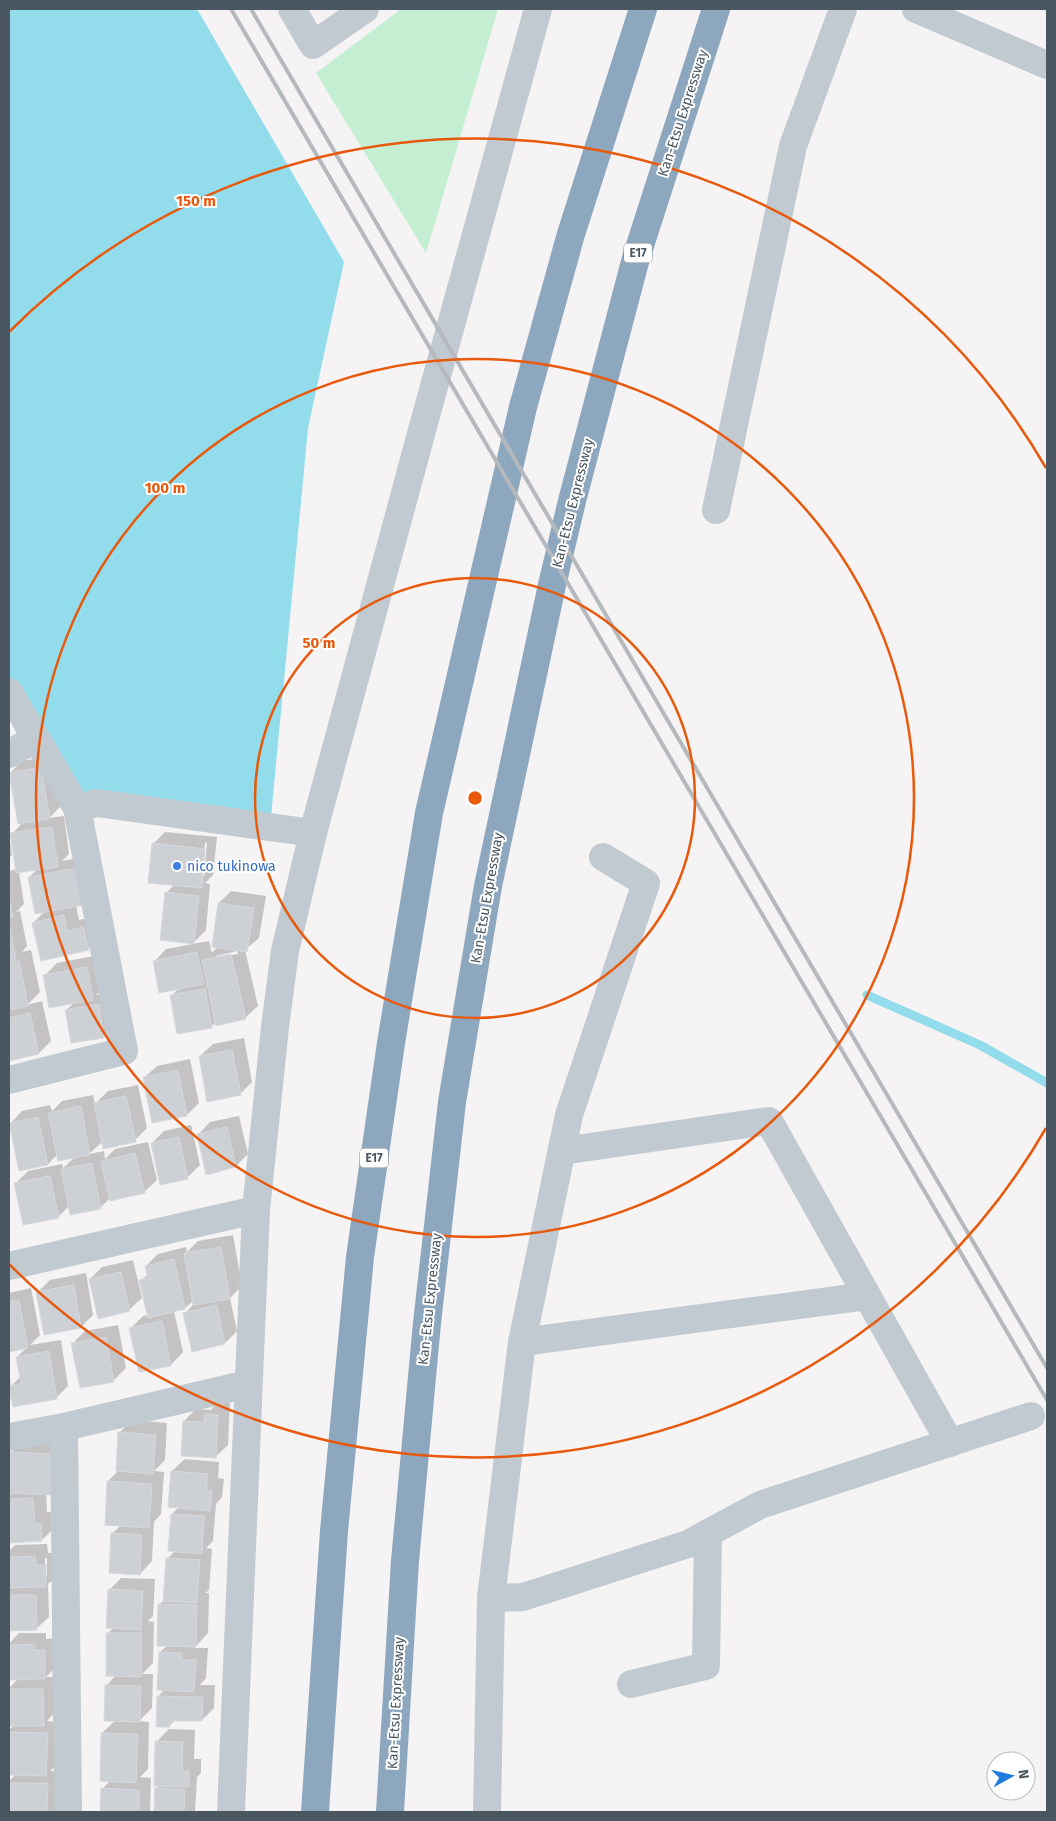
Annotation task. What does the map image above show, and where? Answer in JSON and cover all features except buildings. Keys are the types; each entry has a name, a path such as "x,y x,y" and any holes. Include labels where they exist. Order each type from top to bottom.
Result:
{"highway":[{"name":"E17","path":"315,1812 334,1531 361,1247 391,1043 429,813 523,407 571,234 643,9"},
{"name":"Kan-Etsu Expressway","path":"390,1812 405,1561 427,1323 452,1102 488,886 552,585 572,501 636,258 716,9"}],"street":[{"path":"292,9 313,45 365,9"},
{"path":"231,1812 256,1210 285,951 314,833 424,423 538,9"},
{"path":"716,510 794,146 843,9"},
{"path":"916,9 1047,65"},
{"path":"9,692 77,808 124,1051 9,1080"},
{"path":"9,754 36,738"},
{"path":"77,808 97,803 314,833"},
{"path":"487,1812 491,1598 522,1342 569,1115 646,883 603,857"},
{"path":"562,1150 769,1121 950,1443"},
{"path":"9,1266 256,1210"},
{"path":"522,1342 867,1296"},
{"path":"9,1437 64,1427 248,1384"},
{"path":"491,1598 523,1597 688,1544 760,1504 1032,1416"},
{"path":"64,1427 68,1812"},
{"path":"631,1684 706,1666 708,1533"}],"green space":[{"path":"401,9 498,9 426,253 316,73"}],"water":[{"path":"9,9 197,9 344,262 308,428 270,827 77,808 9,692"}],"waterway":[{"path":"867,995 980,1045 1047,1083"}],"railway":[{"path":"231,9 1047,1400"},
{"path":"251,9 1047,1368"}],"place":[{"name":"nico tukinowa","path":"177,866"}]}
